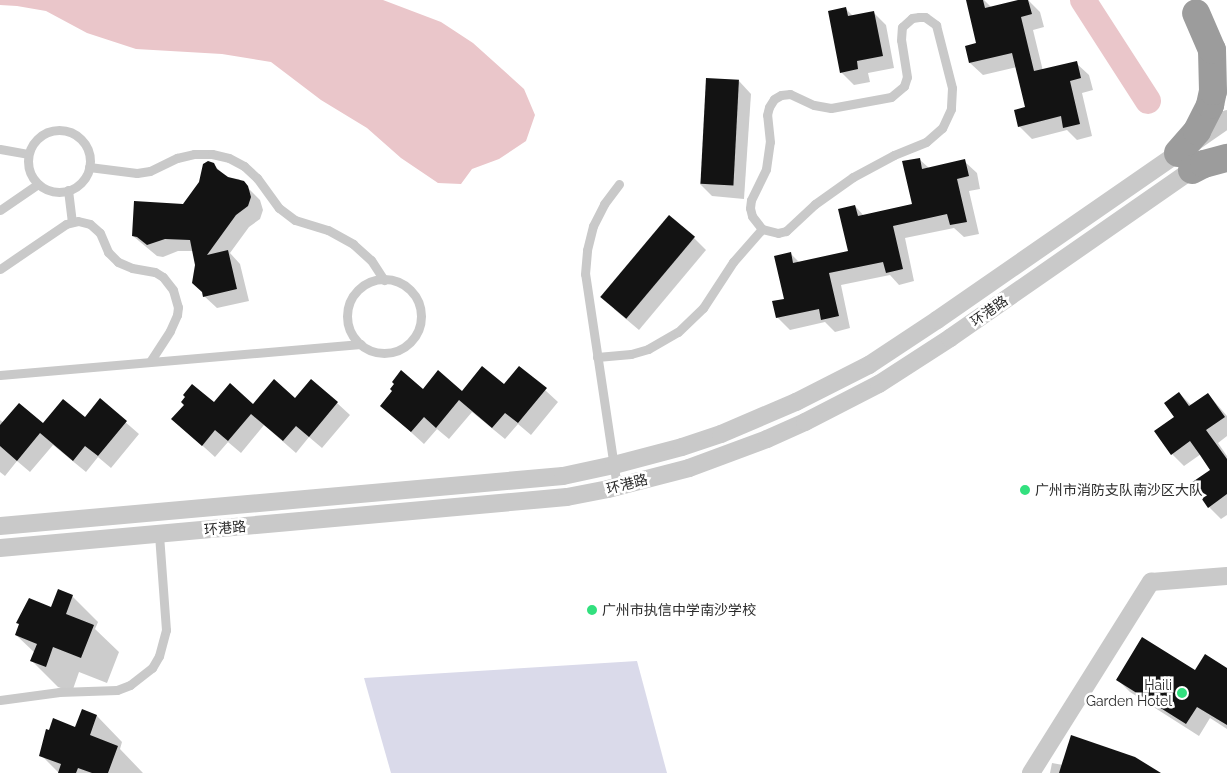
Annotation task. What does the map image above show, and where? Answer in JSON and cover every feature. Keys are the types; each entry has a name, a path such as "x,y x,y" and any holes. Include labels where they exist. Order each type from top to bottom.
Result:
{"highway":[{"path":"1192,7 1227,58"},
{"path":"1177,167 1198,131 1210,105 1213,90 1212,50 1192,7"},
{"path":"1177,167 1227,158"}],"street":[{"name":"环港路","path":"0,548 567,497 617,487 689,468 790,429 843,404 915,362 1177,167 1227,119"},
{"name":"环港路","path":"0,526 563,476 614,466 682,447 744,425 796,402 862,369 1177,167 1227,146"},
{"path":"1031,773 1151,582 1227,576"}],"lane":[{"path":"912,18 931,20 939,32 952,88 951,109 942,128 926,142 873,165 834,190 786,230 778,233 762,229 756,224 750,208 767,163 770,142 767,115 774,99 781,95 790,94 814,105 831,108 891,97 898,92 908,77 901,40 902,27 912,18"},
{"path":"65,130 72,133 84,144 90,159 89,167 82,181 68,190 52,191 38,184 29,170 28,154 35,140 42,134 49,131 65,130"},
{"path":"0,149 28,154"},
{"path":"89,167 137,173 150,171 177,158 194,154 212,154 228,158 244,166 257,178 279,208 295,220 328,230 353,244 371,260 384,280"},
{"path":"0,210 38,184"},
{"path":"617,487 585,274 587,250 596,218 619,184"},
{"path":"68,190 72,222"},
{"path":"0,270 72,222 90,224 100,233 108,252 118,262 132,268 155,272 173,290 178,307 174,323 150,362"},
{"path":"597,357 631,354 648,349 678,332 703,308 733,262 762,229"},
{"path":"384,280 401,284 414,295 421,312 419,329 409,344 394,352 376,352 361,344 354,338 348,321 350,304 360,289 375,281 384,280"},
{"path":"0,375 361,344"},
{"path":"0,700 59,692 117,690 130,685 152,668 159,656 166,630 160,534"}],"shaded area":[{"path":"0,0 383,0 441,22 473,43 524,89 535,115 526,141 499,159 472,169 461,184 438,183 401,158 367,128 321,100 271,62 222,54 136,49 87,33 46,11 0,5"},
{"path":"637,661 667,773 391,773 364,678"}],"building":[{"path":"966,0 983,0 985,8 1018,0 1028,0 1032,14 1021,17 1034,71 1077,61 1081,78 1070,81 1080,124 1063,128 1061,116 1018,127 1014,110 1025,107 1012,53 969,63 965,46 976,43"},
{"path":"846,7 848,16 874,11 883,56 857,61 858,69 840,73 828,11"},
{"path":"706,78 739,80 733,186 700,184"},
{"path":"920,158 922,169 965,159 969,176 957,179 967,222 950,225 947,214 893,226 903,269 886,273 883,262 829,273 839,316 821,320 819,309 776,318 772,301 784,299 774,256 791,252 793,263 848,251 838,209 855,205 858,216 912,204 902,161"},
{"path":"208,161 214,163 217,169 228,177 244,181 248,186 251,197 248,206 236,215 207,255 228,250 237,289 203,297 202,292 192,283 195,265 190,240 165,239 147,245 137,237 132,236 134,201 183,204 199,182 203,164"},
{"path":"669,215 695,237 626,319 600,297"},
{"path":"482,366 504,384 519,366 547,388 518,423 505,413 492,428 459,400 436,428 424,417 411,432 380,406 392,391 390,389 394,384 392,382 401,370 423,389 438,370 462,391"},
{"path":"274,379 295,398 311,379 338,402 309,437 296,426 283,441 251,414 228,441 215,430 202,446 171,419 184,405 181,402 185,397 183,395 192,384 214,402 230,383 253,404"},
{"path":"1179,392 1189,406 1208,393 1225,417 1206,430 1227,459 1227,494 1208,508 1191,483 1210,470 1200,455 1190,441 1171,455 1154,431 1174,417 1164,403"},
{"path":"100,398 127,421 98,456 85,446 73,461 40,433 17,461 0,446 0,425 19,403 43,423 63,399 85,417"},
{"path":"58,589 73,595 66,614 94,625 81,658 53,647 46,667 30,661 37,644 15,635 19,624 16,623 29,598 51,607"},
{"name":"Haili Garden Hotel","path":"1142,637 1195,670 1205,654 1227,668 1227,725 1197,707 1186,724 1116,680"},
{"path":"82,709 97,715 90,735 118,746 108,773 92,773 78,768 76,773 58,773 61,764 39,756 46,729 49,730 53,718 75,727"},
{"path":"1071,735 1135,757 1161,773 1059,773"}],"waterway":[{"path":"1083,0 1148,101"}],"place":[{"name":"广州市消防支队南沙区大队","path":"1025,490"},
{"name":"广州市执信中学南沙学校","path":"592,610"},
{"name":"Haili Garden Hotel","path":"1182,693"}]}
